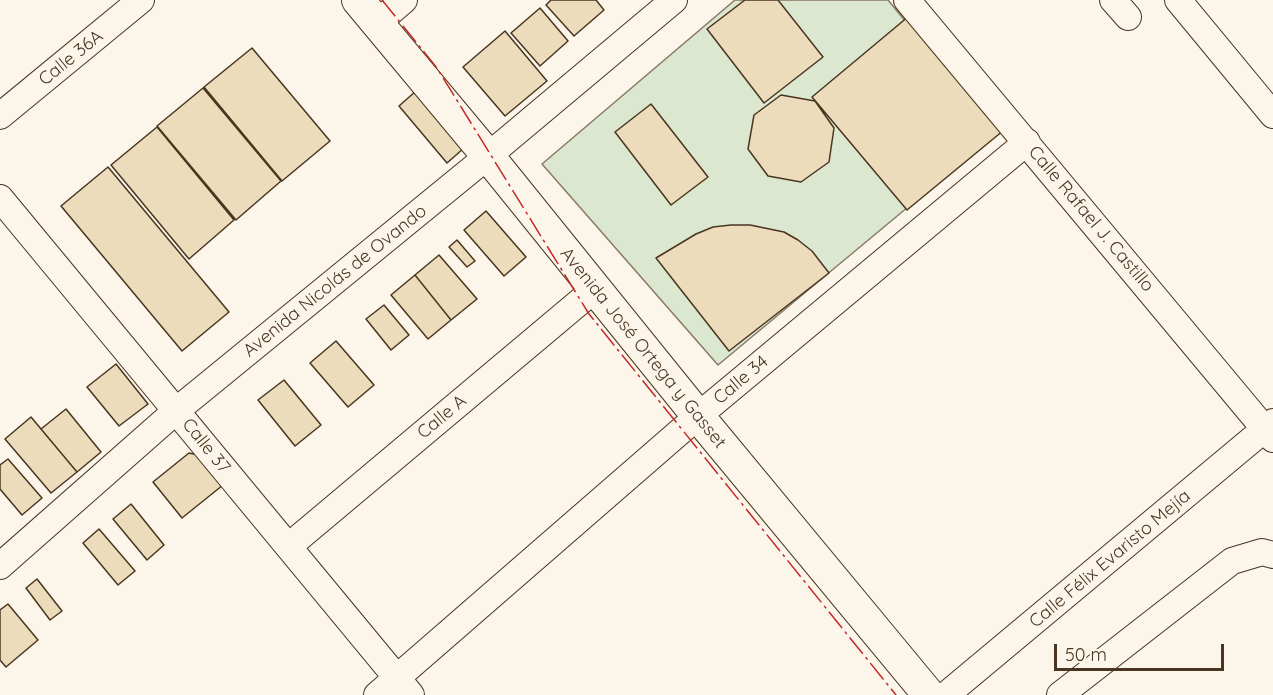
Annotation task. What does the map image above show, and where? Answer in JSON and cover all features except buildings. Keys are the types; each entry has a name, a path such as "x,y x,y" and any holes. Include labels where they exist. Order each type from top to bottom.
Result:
{"main road":[{"name":"Avenida José Ortega y Gasset","path":"367,11 929,695"}],"street":[{"name":"Calle 36A","path":"0,117 141,0"},
{"path":"367,11 404,0"},
{"name":"Avenida Nicolás de Ovando","path":"0,566 177,410 488,156 674,0"},
{"name":"Calle Rafael J. Castillo","path":"907,0 1270,430"},
{"path":"1178,0 1273,115"},
{"name":"Calle 34","path":"377,695 404,686 698,416 1027,142"},
{"name":"Calle 37","path":"0,198 404,686"},
{"name":"Calle A","path":"289,546 595,289"},
{"name":"Calle Félix Evaristo Mejía","path":"946,695 1270,430"},
{"path":"1060,695 1232,561 1262,552 1273,555"}],"green space":[{"path":"735,0 888,0 997,133 718,365 542,164"}],"power":[{"path":"382,0 437,68 589,314 896,695"}]}
